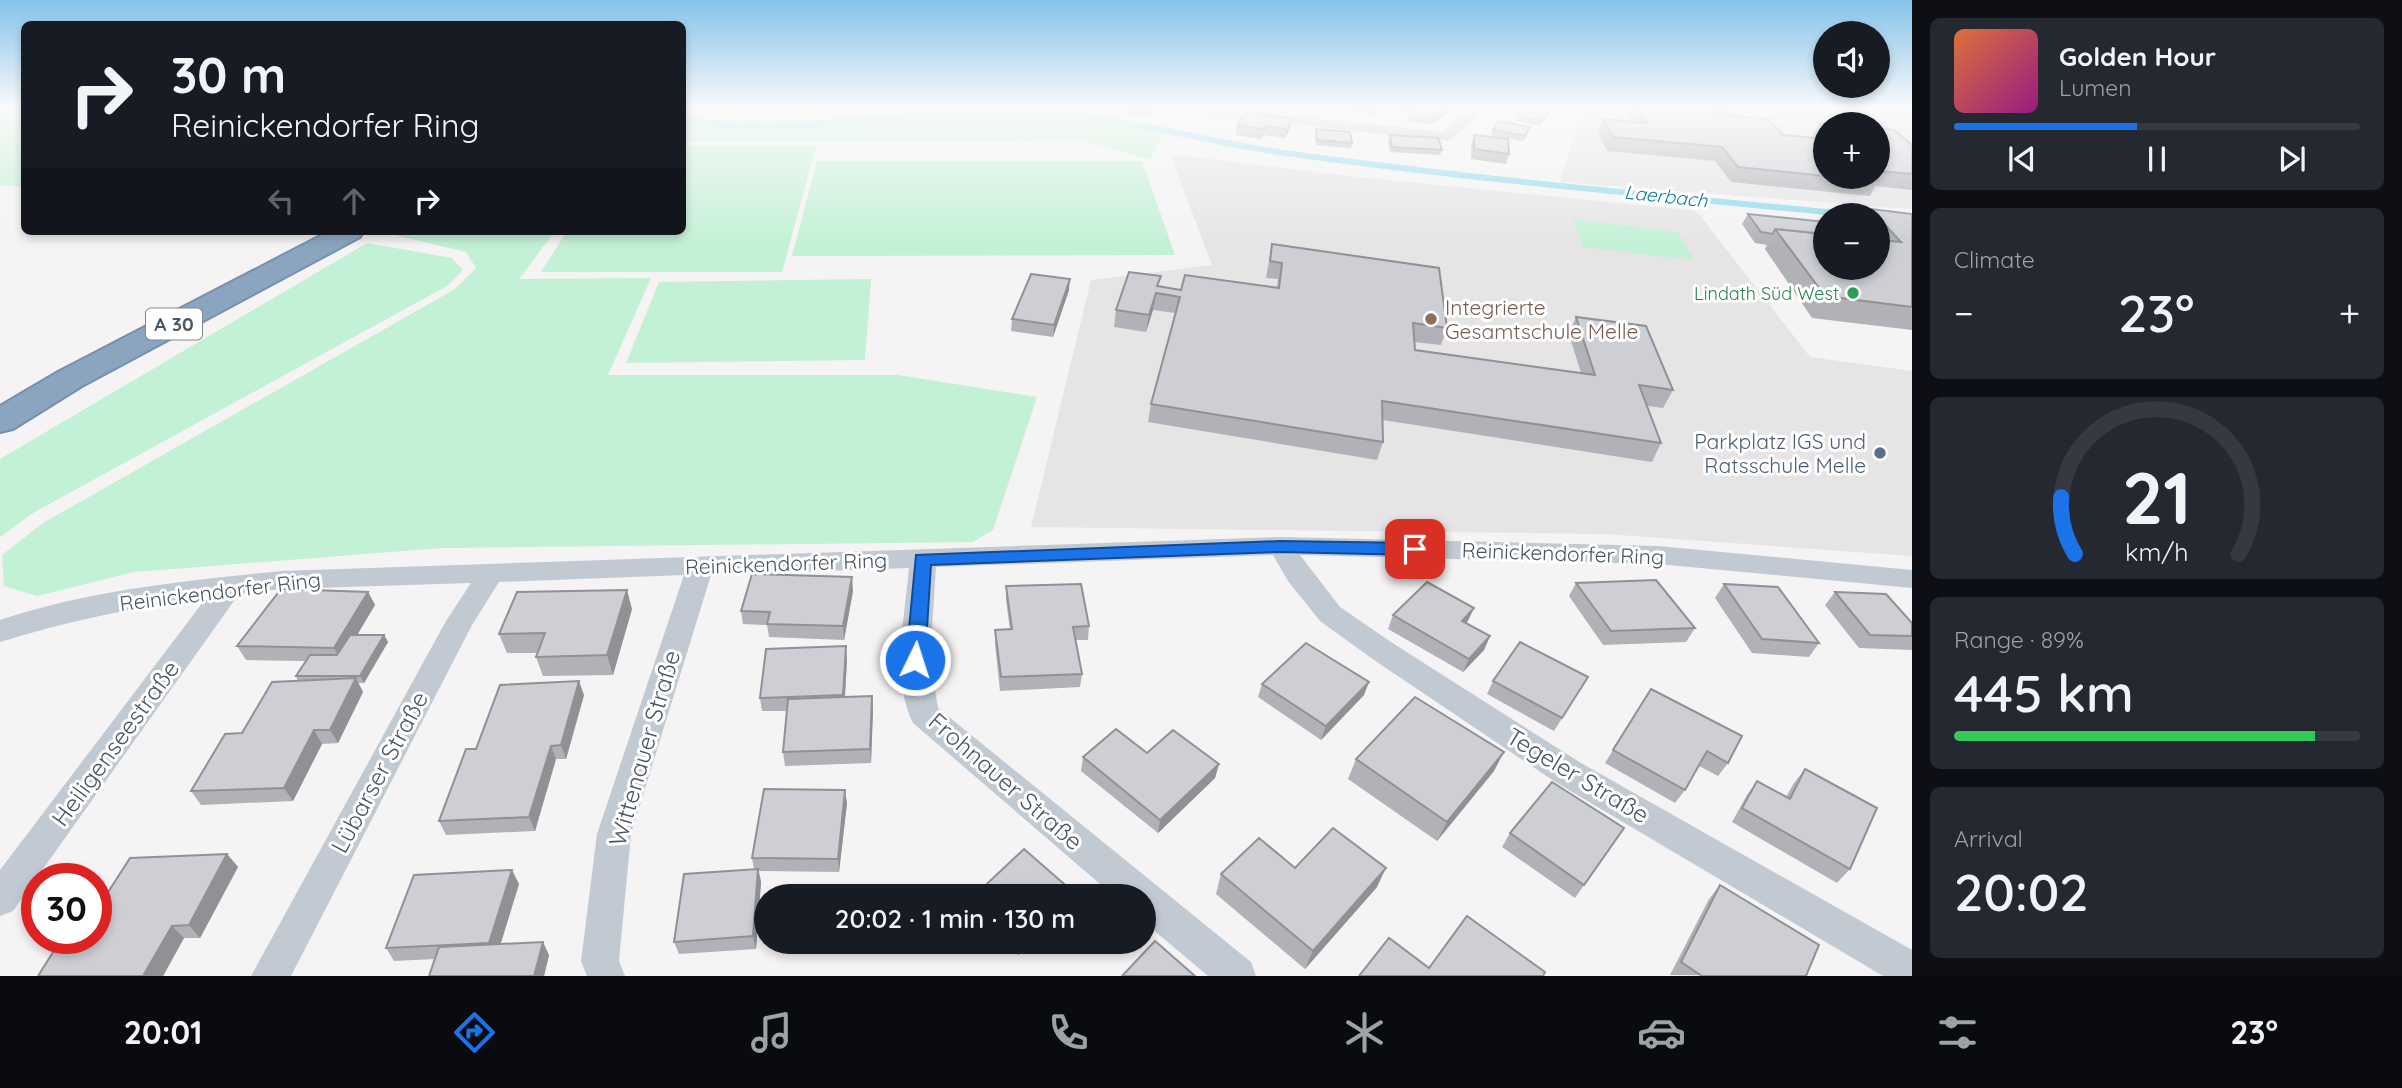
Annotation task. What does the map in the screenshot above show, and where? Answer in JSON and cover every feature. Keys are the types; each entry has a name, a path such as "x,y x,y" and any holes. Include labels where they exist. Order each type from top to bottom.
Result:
{"highway":[{"name":"A 30","path":"0,392 297,235"},
{"name":"A 30","path":"0,421 70,379 343,235"}],"street":[{"name":"Reinickendorfer Ring","path":"0,631 71,611 142,598 281,580 1280,546 1658,555 1912,579"},
{"name":"Tegeler Straße","path":"1280,546 1329,614 1384,652 1569,772 1907,966"},
{"name":"Frohnauer Straße","path":"923,559 915,660 924,714 1127,884"},
{"name":"Wittenauer Straße","path":"606,976 600,961 614,834 701,565"},
{"name":"Lübarser Straße","path":"270,976 460,621 492,572"},
{"name":"Heiligenseestraße","path":"0,899 230,586"},
{"name":"Frohnauer Straße","path":"1156,908 1237,976"}],"shaded area":[{"name":"Integrierte Gesamtschule Melle","path":"1170,155 1358,177 1690,210 1698,213 1810,357 1912,371 1912,556 1605,534 1031,527 1091,280 1212,265"},
{"path":"1569,155 1813,155 1813,189 1890,189 1890,155 1912,155 1912,209 1890,207 1890,203 1834,203 1560,182"}],"green space":[{"path":"0,155 21,155 21,187 0,185"},
{"path":"686,155 814,155 782,272 541,272 564,235 686,235"},
{"path":"1132,155 1153,155 1150,160"},
{"path":"817,161 1142,161 1175,255 792,256"},
{"path":"1573,219 1678,232 1694,260 1583,247"},
{"path":"394,235 552,235 519,279 651,278 608,375 898,375 1037,397 993,530 973,542 442,548 134,572 37,596 4,586 2,555 43,523 455,289 476,268 466,252"},
{"path":"367,243 452,258 463,270 447,286 33,513 0,537 0,459"},
{"path":"871,279 865,360 626,363 659,282"}],"building":[{"path":"1728,155 1813,155 1813,175 1738,167"},
{"path":"1890,155 1912,155 1912,174 1890,172"},
{"path":"1890,211 1912,214 1912,307 1825,296 1813,280 1890,280 1890,241 1901,242 1890,230"},
{"path":"1748,214 1813,221 1813,233 1775,229 1773,234 1761,232"},
{"path":"1775,229 1813,233 1813,280"},
{"path":"1272,244 1439,268 1447,328 1413,323 1415,350 1595,375 1576,317 1646,326 1673,390 1639,385 1661,443 1382,401 1383,442 1151,404 1180,297 1156,293 1149,315 1116,310 1129,272 1161,276 1157,286 1181,290 1185,275 1279,288 1282,263 1270,261"},
{"path":"1031,274 1070,279 1054,325 1012,319"},
{"path":"752,574 852,577 843,626 767,624 770,612 741,611"},
{"path":"1656,580 1695,628 1611,631 1576,583"},
{"path":"1427,582 1474,608 1462,621 1490,636 1469,659 1393,615"},
{"path":"1081,584 1089,626 1073,627 1082,674 1001,677 995,630 1012,629 1006,586"},
{"path":"1724,584 1778,587 1819,643 1762,639"},
{"path":"281,589 368,592 334,648 237,646"},
{"path":"627,590 607,655 536,657 545,633 499,634 517,592"},
{"path":"1835,592 1886,594 1912,623 1912,636 1870,635"},
{"path":"350,635 384,635 360,676 296,676 310,655 337,655"},
{"path":"1520,642 1588,677 1562,718 1493,681"},
{"path":"1306,643 1369,682 1326,726 1262,684"},
{"path":"846,646 843,695 760,698 766,649"},
{"path":"356,678 330,730 314,730 284,788 191,791 225,734 242,733 272,682"},
{"path":"579,681 561,745 551,746 529,817 439,821 466,749 476,749 500,685"},
{"path":"1651,689 1742,736 1728,763 1707,751 1685,790 1613,750"},
{"path":"872,696 870,749 783,752 788,699"},
{"path":"1415,697 1504,752 1447,822 1356,759"},
{"path":"1116,729 1147,753 1173,730 1219,764 1160,820 1083,757"},
{"path":"1805,769 1877,808 1850,869 1742,808 1757,781 1790,799"},
{"path":"1552,782 1624,828 1584,885 1510,833"},
{"path":"764,789 845,790 838,859 752,858"},
{"path":"1333,828 1386,868 1313,951 1221,874 1259,838 1295,868"},
{"path":"1024,849 1064,884 987,884"},
{"path":"227,854 189,925 172,926 143,976 38,976 52,954 112,954 112,886 130,858"},
{"path":"758,869 757,884 754,884 753,936 674,942 684,874"},
{"path":"512,870 489,943 386,948 414,875"},
{"path":"1720,885 1819,945 1806,976 1702,976 1681,962"},
{"path":"1467,916 1545,972 1543,976 1359,976 1389,938 1429,968"},
{"path":"543,942 534,976 429,976 439,947"},
{"path":"1156,942 1195,976 1122,976 1143,954 1156,954"}],"waterway":[{"name":"Laerbach","path":"1296,155 1567,187 1813,211"}],"place":[{"name":"Lindath Süd West","path":"1853,293"},
{"name":"Integrierte Gesamtschule Melle","path":"1431,319"},
{"name":"Parkplatz IGS und Ratsschule Melle","path":"1880,453"}],"route":[{"path":"915,660 923,559 1280,546 1415,549"}]}
